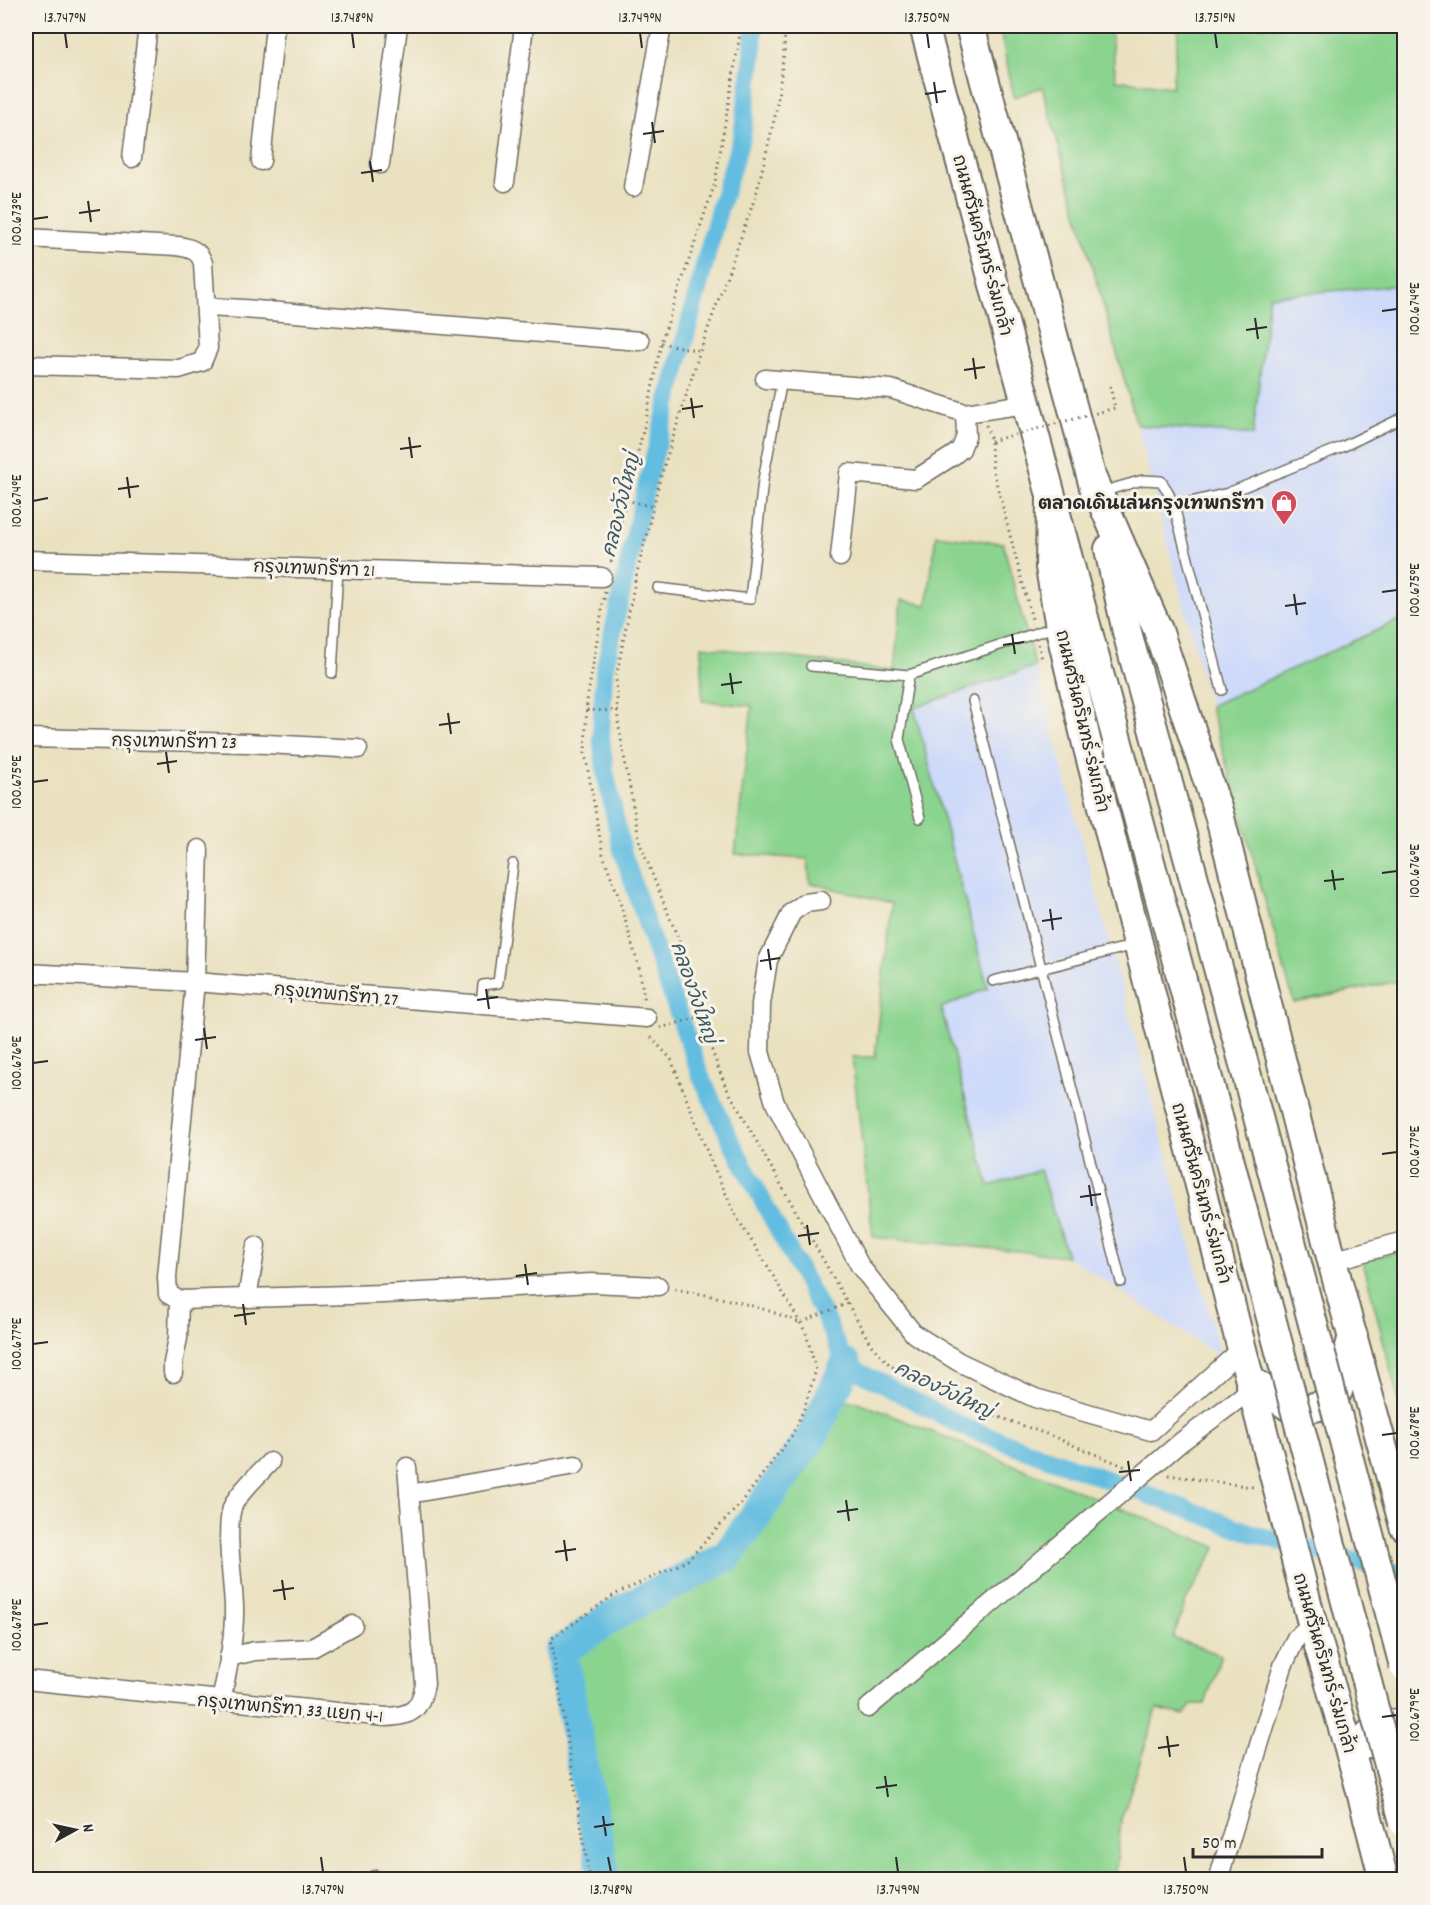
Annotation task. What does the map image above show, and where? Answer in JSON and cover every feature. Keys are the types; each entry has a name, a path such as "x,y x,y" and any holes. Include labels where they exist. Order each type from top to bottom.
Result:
{"main road":[{"name":"ถนนศรีนครินทร์-ร่มเกล้า","path":"924,26 1182,980 1404,1822"},
{"path":"970,26 1096,487 1127,632 1404,1666"},
{"path":"1096,487 1158,630 1219,814 1332,1261 1401,1513"},
{"name":"ถนนศรีนครินทร์-ร่มเกล้า","path":"1051,500 1050,567 1060,625 1086,740 1137,945 1243,1348 1251,1384 1265,1479 1312,1621 1357,1776 1384,1880"},
{"path":"1251,1384 1291,1408 1300,1410 1329,1402 1338,1391 1353,1336"},
{"path":"1357,1776 1367,1734 1404,1722"}],"street":[{"path":"132,158 148,26"},
{"path":"261,161 275,26"},
{"path":"380,165 398,26"},
{"path":"505,182 524,26"},
{"path":"633,187 662,26"},
{"path":"26,238 190,248 201,256 207,308 208,348 202,362 179,369 26,365"},
{"path":"207,308 244,309 640,341"},
{"path":"774,379 891,389 965,413 1026,404"},
{"path":"840,557 849,473 916,479 961,448 966,436 965,413"},
{"name":"กรุงเทพกรีฑา 21","path":"26,560 606,578"},
{"name":"กรุงเทพกรีฑา 23","path":"26,738 248,743 358,749"},
{"path":"199,849 195,982 167,1277 168,1294 179,1300 383,1294 592,1282 658,1286"},
{"path":"821,901 805,903 792,912 768,960 761,1004 760,1052 775,1103 860,1266 914,1334 959,1362 1035,1398 1151,1431 1243,1348"},
{"name":"กรุงเทพกรีฑา 27","path":"26,973 195,982 481,1006 647,1025"},
{"path":"1332,1261 1404,1241"},
{"path":"247,1298 256,1246"},
{"path":"173,1373 178,1338 179,1300"},
{"path":"868,1708 1251,1384"},
{"path":"221,1702 234,1608 230,1538 232,1507 270,1462"},
{"path":"409,1494 575,1465"},
{"name":"กรุงเทพกรีฑา 33 แยก 4-1","path":"26,1680 386,1718 404,1716 413,1711 422,1700 425,1684 407,1467"},
{"path":"1218,1880 1283,1666 1296,1638 1312,1621"},
{"path":"229,1657 255,1651 312,1648 353,1625"}],"lane":[{"path":"658,588 750,598 774,379"},
{"path":"1174,506 1228,494 1342,447 1404,417"},
{"path":"1096,487 1143,480 1161,481 1167,490 1174,506 1222,690"},
{"path":"332,673 338,569"},
{"path":"811,666 909,675 1060,625"},
{"path":"909,675 899,739 920,818"},
{"path":"973,701 1121,1282"},
{"path":"481,1006 483,985 498,983 513,864"},
{"path":"993,981 1137,945"}],"path":[{"path":"590,1880 551,1639 614,1595 687,1561 742,1502 792,1435 804,1409 816,1370 806,1333 737,1218 710,1160 671,1059 647,1025 639,968 618,895 603,855 585,753 587,710 606,578 647,415 661,343 715,183 740,34 739,26"},
{"path":"785,26 784,53 776,112 756,195 700,351 653,507 635,581 616,678 618,722 640,844 678,938 699,1017 725,1085 871,1345 891,1366 946,1398 1049,1435 1132,1470"},
{"path":"661,343 700,351"},
{"path":"991,441 1115,408 1110,386"},
{"path":"986,425 991,441 992,466"},
{"path":"626,501 653,507"},
{"path":"587,710 618,711"},
{"path":"647,1025 699,1017"},
{"path":"658,1286 735,1300 774,1311 800,1323 848,1303"},
{"path":"1166,1475 1265,1479"}],"shaded area":[{"name":"ตลาดเดินเล่นกรุงเทพกรีฑา","path":"1404,285 1404,618 1210,706 1137,425 1253,435 1269,296"},
{"path":"1035,666 1221,1357 1067,1256 1040,1171 990,1186 941,1007 988,988 914,708"}],"green space":[{"path":"999,26 1110,26 1116,80 1172,87 1179,26 1403,26 1404,285 1269,296 1253,435 1137,425 1042,87 1014,97"},
{"path":"936,535 1003,543 1035,666 914,708 988,988 941,1008 989,1186 1040,1170 1067,1256 873,1237 852,1057 875,1057 892,903 810,883 808,859 735,854 752,706 702,701 702,646 894,671 901,600 927,605"},
{"path":"1404,618 1404,987 1403,980 1294,1003 1210,706"},
{"path":"1404,1250 1404,1422 1363,1261"},
{"path":"844,1401 858,1402 1217,1547 1186,1601 1173,1638 1221,1655 1205,1704 1192,1704 1184,1715 1157,1709 1121,1820 1115,1879 618,1879 571,1667 573,1652 699,1584 740,1558 806,1471"}],"waterway":[{"name":"คลองวังใหญ่","path":"754,26 753,55 742,136 718,213 643,499 604,671 601,737 605,771 622,850 701,1077 732,1143 825,1318 846,1365 964,1427 1257,1535 1404,1574"},
{"path":"605,1880 561,1651 621,1611 727,1556 812,1436 846,1365"}],"place":[{"name":"ตลาดเดินเล่นกรุงเทพกรีฑา","path":"1284,526"}]}
